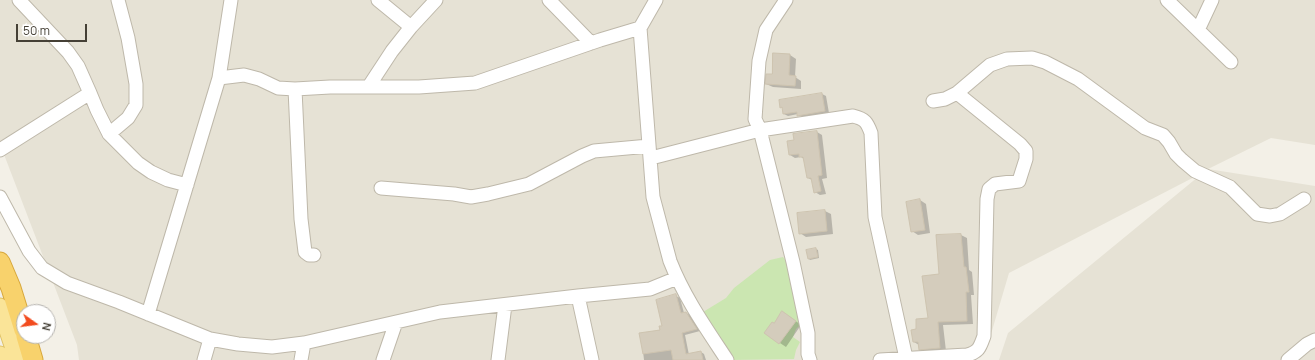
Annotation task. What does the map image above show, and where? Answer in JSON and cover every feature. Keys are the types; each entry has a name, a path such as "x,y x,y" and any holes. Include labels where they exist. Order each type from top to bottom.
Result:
{"highway":[{"path":"0,262 16,304"},
{"path":"29,344 34,360"}],"main road":[{"path":"0,307 18,360"},
{"path":"0,355 1,360"}],"street":[{"path":"19,0 68,52 78,66 109,134 138,163 151,172 168,180 187,185"},
{"path":"109,134 128,118 136,105 136,84 128,38 118,0"},
{"path":"148,314 219,78 231,0"},
{"path":"378,0 411,27"},
{"path":"369,86 392,51 411,27 436,0"},
{"path":"549,0 591,43"},
{"path":"656,0 640,28 654,197 670,261 677,278 697,315 727,360"},
{"path":"786,0 766,30 759,61 755,119 760,130 793,262 808,333 808,354 810,360"},
{"path":"1167,0 1231,62"},
{"path":"1198,30 1212,0"},
{"path":"219,78 244,75 259,79 278,88 295,89 369,86 419,87 475,83 591,43 640,28"},
{"path":"932,101 945,99 957,93 990,65 1007,59 1032,58 1045,62 1078,79 1145,128 1163,135 1176,154 1195,171 1230,187 1257,214 1270,216 1280,214 1304,199"},
{"path":"295,89 301,219 305,252 309,255 314,255"},
{"path":"0,150 90,93"},
{"path":"880,360 968,355 976,353 982,344 984,336 987,199 989,189 996,184 1019,181 1026,159 1026,151 1020,144 957,93"},
{"path":"381,188 471,196 488,194 529,184 594,151 650,152 760,130 853,116 861,117 867,122 872,133 875,217 906,358"},
{"path":"0,198 29,252 42,268 67,283 210,339 238,344 272,347 304,343 440,312 650,289 677,278"},
{"path":"578,296 592,360"},
{"path":"498,360 505,305"},
{"path":"383,360 396,322"},
{"path":"204,360 210,339"},
{"path":"1288,360 1307,344 1315,340"},
{"path":"301,360 304,343"}],"shaded area":[{"path":"0,0 1315,0 1315,145 1271,138 1208,169 1315,186 1315,360 999,360 1008,333 1204,172 1009,273 986,351 976,360 79,360 77,345 0,144"}],"green space":[{"path":"783,257 786,261 801,324 796,329 793,337 800,342 794,359 730,360 703,312 726,298 734,288 770,260"}],"building":[{"path":"773,53 790,54 789,75 796,76 795,86 765,84 766,74 772,74"},
{"path":"822,93 825,111 797,116 797,112 783,114 782,107 780,108 779,100"},
{"path":"817,131 822,175 818,176 821,191 814,193 811,178 807,178 803,157 799,157 799,154 789,155 787,141 794,140 793,134"},
{"path":"920,199 925,230 911,232 906,202"},
{"path":"825,210 827,231 799,234 797,213"},
{"path":"961,234 964,267 966,267 969,292 966,292 967,321 938,322 940,348 919,350 918,342 913,342 911,330 916,329 916,319 928,318 922,276 939,274 936,235"},
{"path":"816,248 818,257 808,259 806,250"},
{"path":"676,294 681,313 686,312 697,329 682,333 686,354 701,351 703,360 673,360 671,350 643,354 639,333 660,330 659,326 662,326 656,300"},
{"path":"782,311 796,321 779,344 764,333 772,322 774,323"}]}
